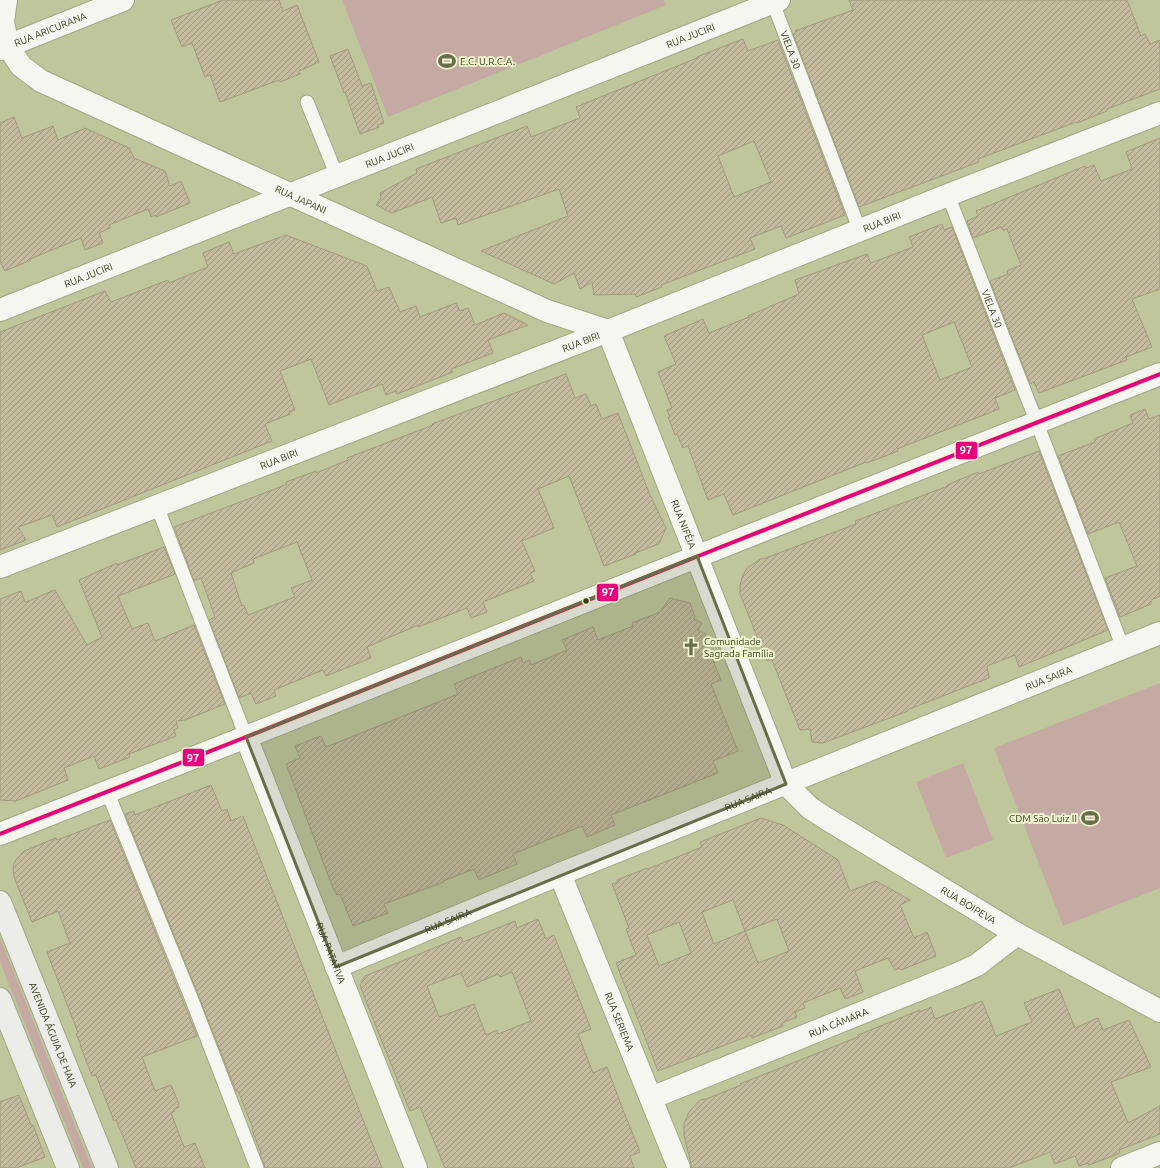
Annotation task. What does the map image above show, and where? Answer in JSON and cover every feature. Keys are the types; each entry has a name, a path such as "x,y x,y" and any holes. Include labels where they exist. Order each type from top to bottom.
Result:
{"main road":[{"name":"AVENIDA ÁGUIA DE HAIA","path":"0,902 108,1168"},
{"path":"0,999 68,1168"}],"street":[{"path":"4,47 3,22 6,0"},
{"name":"RUA ARICURANA","path":"4,47 123,0"},
{"name":"RUA JUCIRI","path":"0,310 776,1"},
{"name":"RUA JAPANI","path":"4,47 21,66 41,81 547,311 608,331"},
{"name":"RUA BIRI","path":"0,567 608,331 948,195 1160,113"},
{"name":"RUA NIFÉIA","path":"608,331 786,784"},
{"path":"0,834 697,556 1160,374"},
{"name":"RUA SAIRA","path":"336,967 560,874 1160,633"},
{"name":"RUA PATATIVA","path":"246,737 416,1168"},
{"name":"RUA BOIPEVA","path":"786,784 810,808 827,819 1017,934 1160,1011"},
{"name":"RUA SERIEMA","path":"560,874 679,1168"},
{"name":"RUA CÂMARA","path":"651,1098 955,976 977,964 1017,934"},
{"path":"1122,1168 1160,1153"}],"lane":[{"name":"VIELA 30","path":"776,1 860,231"},
{"path":"306,102 337,176"},
{"name":"VIELA 30","path":"948,195 1123,648"},
{"path":"157,506 246,737"},
{"path":"107,791 192,1000 257,1168"}],"highlighted area":[{"path":"697,556 786,784 336,967 246,737"}],"shaded area":[{"name":"E.C. U.R.C.A.","path":"342,0 664,0 666,5 388,117"},
{"name":"CDM São Luiz II","path":"1160,683 1160,888 1063,926 994,748"},
{"path":"963,763 993,840 946,858 916,782"},
{"path":"0,938 92,1168 83,1168 0,962"}],"building":[{"path":"223,0 279,0 283,11 297,5 319,62 299,71 300,74 280,82 279,80 220,102 210,75 205,77 192,43 182,47 171,20"},
{"path":"849,0 1127,0 1141,36 1145,34 1150,44 1160,40 1160,89 1107,109 1107,111 1077,123 1076,122 978,159 979,162 859,207 793,34 796,33 795,31 853,10"},
{"path":"743,39 748,51 778,40 845,215 786,238 781,226 750,238 755,249 661,285 662,287 636,297 635,294 594,295 592,282 580,289 574,273 554,284 481,251 568,216 559,189 458,225 456,218 441,223 432,197 392,213 376,205 381,198 380,193 417,173 416,169 527,126 531,137 580,118 576,107","holes":["754,141 771,182 734,197 718,156"]},
{"path":"348,49 362,86 371,83 384,123 378,125 379,127 360,134 330,56"},
{"path":"14,117 22,138 53,126 58,140 85,128 129,148 134,158 165,171 170,186 181,181 190,203 156,217 156,215 151,217 148,209 109,225 110,228 99,233 103,243 85,250 81,238 5,271 0,262 0,123"},
{"path":"1160,138 1160,289 1132,299 1152,347 1126,357 1127,360 1039,393 1034,382 1030,384 990,281 1008,274 1007,271 1021,265 1007,229 1003,230 1001,227 973,238 967,221 978,216 976,211 1085,166 1086,168 1094,165 1101,181 1132,169 1126,152"},
{"path":"942,224 944,230 952,227 1015,390 995,398 999,409 897,449 898,451 867,463 866,462 733,515 724,494 708,500 688,446 683,448 677,434 675,435 668,417 670,417 667,410 672,408 658,372 676,364 664,336 703,319 709,333 749,317 748,316 799,294 795,280 867,254 871,263 913,247 909,237","holes":["954,322 972,367 940,380 922,335"]},
{"path":"286,235 367,266 377,291 389,287 400,312 416,306 420,317 456,303 460,311 468,308 475,325 504,313 528,325 488,340 493,353 451,369 453,372 397,394 396,391 386,395 382,384 329,405 311,359 280,371 295,410 289,412 290,414 265,424 272,441 57,527 52,515 18,527 26,540 0,550 0,332 105,291 111,302 168,280 169,283 208,267 203,253 229,242 234,254"},
{"path":"566,374 575,398 586,394 591,406 596,404 602,419 618,413 650,495 666,528 659,544 604,566 569,476 538,489 554,528 522,541 535,571 530,573 534,581 483,602 487,612 471,618 467,608 418,627 418,625 367,647 371,658 326,676 323,670 274,690 276,696 256,704 251,693 239,698 209,620 215,617 201,578 194,581 174,527 275,489 287,484 286,482 316,471 316,473 348,460 347,458 433,425 432,424","holes":["297,542 312,580 291,588 295,597 248,615 244,605 242,606 231,573 254,563 253,559"]},
{"path":"1145,409 1149,419 1160,415 1160,596 1151,600 1151,604 1120,617 1105,578 1137,566 1119,522 1088,534 1058,456 1095,442 1094,439 1133,423 1130,415"},
{"path":"1039,451 1108,630 1019,667 1015,655 987,666 989,678 823,743 812,742 810,729 800,730 772,660 767,661 740,594 742,577 747,568 762,558 763,559 856,524 855,521 948,486 947,485 978,472 979,474"},
{"path":"164,547 175,574 118,596 132,629 148,623 155,641 194,625 225,704 185,720 176,721 178,728 174,730 176,736 129,754 130,757 99,769 94,756 64,768 68,780 16,801 0,800 0,599 21,591 26,602 55,590 87,645 102,637 79,580 117,563 117,565"},
{"path":"670,598 690,603 695,617 694,619 702,623 698,630 706,634 702,641 706,643 721,680 711,684 738,751 713,761 718,773 611,815 615,825 587,837 582,826 513,854 517,864 479,880 474,869 443,881 444,882 384,904 388,913 353,926 340,894 337,895 333,888 286,764 300,758 295,746 321,736 326,747 458,694 454,684 521,657 523,663 530,660 531,665 567,650 562,640 593,627 598,640 633,626 632,623 660,612"},
{"path":"211,785 222,811 227,809 231,821 243,816 382,1168 265,1168 252,1130 253,1128 238,1091 236,1091 125,814 134,811 135,815"},
{"path":"761,818 783,825 838,860 850,891 876,881 910,900 900,905 914,938 927,932 936,956 901,970 900,968 895,970 888,958 855,971 863,992 845,999 840,988 803,1003 805,1008 795,1012 797,1017 782,1023 783,1026 752,1038 751,1035 658,1071 616,963 636,955 626,929 629,928 612,884 618,882 617,880 702,847 700,842","holes":["733,900 745,931 714,944 702,912","777,919 789,951 758,963 745,931","679,922 691,953 659,966 647,935"]},
{"path":"110,820 197,1036 142,1057 155,1091 171,1085 179,1107 174,1109 175,1111 171,1113 184,1147 195,1143 205,1168 136,1168 116,1120 114,1121 96,1075 92,1076 76,1034 78,1033 47,952 70,943 58,911 32,922 14,877 13,867 15,861 24,851 56,838 57,840"},
{"path":"538,919 546,939 554,935 591,1029 578,1034 593,1073 607,1067 640,1152 630,1156 634,1168 445,1168 420,1107 410,1111 360,985 365,976 461,937 463,942 515,921 517,928","holes":["512,972 531,1021 498,1034 497,1030 486,1035 474,1004 439,1017 427,986 461,973 467,987 498,974 500,977"]},
{"path":"1059,989 1075,1028 1098,1018 1103,1030 1129,1020 1151,1067 1111,1082 1128,1123 1160,1106 1160,1134 1119,1150 1120,1153 1089,1165 1088,1163 1079,1166 1075,1156 1055,1164 1050,1152 1009,1168 692,1168 684,1135 684,1123 689,1112 700,1100 741,1085 740,1084 858,1037 858,1035 931,1007 935,1019 982,1001 996,1036 1032,1022 1024,1003"},
{"path":"19,1095 31,1125 33,1125 45,1157 16,1168 0,1168 0,1102"}],"transit line":[{"name":"97","path":"0,834 1160,374"}],"place":[{"name":"E.C. U.R.C.A.","path":"447,61"},
{"name":"Comunidade Sagrada Família","path":"691,647"},
{"name":"CDM São Luiz II","path":"1090,818"}]}
